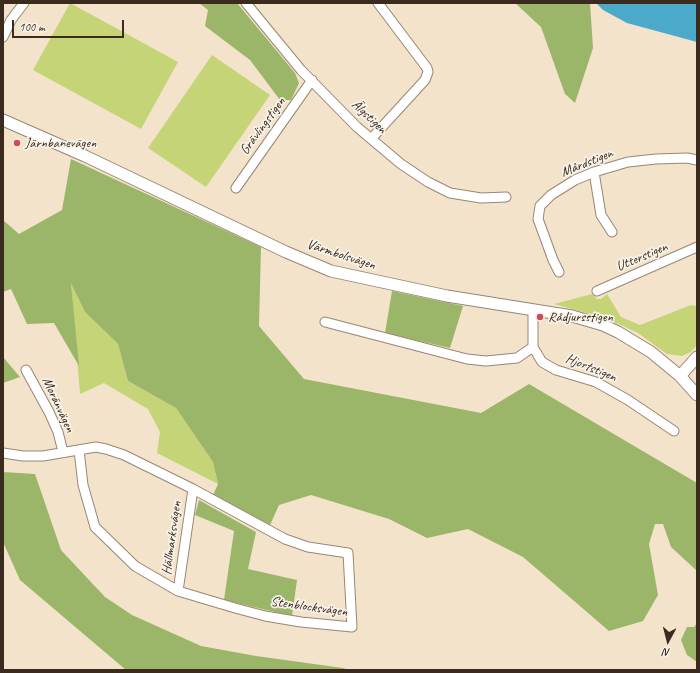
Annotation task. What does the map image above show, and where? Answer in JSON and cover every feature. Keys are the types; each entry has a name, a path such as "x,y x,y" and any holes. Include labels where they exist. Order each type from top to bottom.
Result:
{"street":[{"path":"3,37 11,20 24,3"},
{"name":"Älgstigen","path":"246,3 287,54 312,80 371,139 411,171 439,188 462,196 506,197"},
{"path":"371,139 425,80 428,72 427,68 378,3"},
{"name":"Grävlingstigen","path":"236,188 312,80"},
{"name":"Värmbolsvägen","path":"3,120 85,156 286,252 331,271 447,296 572,316 618,332 651,352 680,376 697,395"},
{"name":"Mårdstigen","path":"560,272 553,260 540,225 538,212 540,206 551,194 575,180 594,172 628,162 687,158 697,160"},
{"path":"594,172 601,215 612,232"},
{"name":"Utterstigen","path":"597,291 697,247"},
{"path":"325,322 467,359 495,362 517,358 533,347 534,310"},
{"name":"Hjortstigen","path":"533,347 542,362 548,366 596,382 628,400 674,430"},
{"path":"680,376 697,357"},
{"name":"Moränvägen","path":"26,370 55,425 63,452"},
{"name":"Stenblocksvägen","path":"3,453 23,456 43,456 96,447 113,451 193,489 285,539 308,547 348,553 352,627 301,622 265,616 178,591 135,566 95,527 83,485 79,450"},
{"name":"Hällmarksvägen","path":"178,591 193,489"}],"green space":[{"path":"70,3 178,62 141,129 33,70"},
{"path":"199,3 237,3 295,73 299,83 291,100 280,100 250,60 205,26 208,10"},
{"path":"515,3 590,3 593,48 575,103 565,94 541,27"},
{"path":"212,55 270,95 206,187 148,148"},
{"path":"71,159 261,247 259,326 304,379 481,413 529,384 697,483 697,571 671,547 663,524 655,524 649,544 658,595 643,621 609,631 523,557 468,529 427,538 389,519 311,495 279,505 270,525 213,495 218,484 213,462 176,408 128,381 118,344 85,312 71,283 79,366 54,323 27,324 11,289 3,292 3,220 19,234 62,210"},
{"path":"71,282 85,312 118,344 128,381 176,408 213,462 218,484 157,453 160,432 148,409 104,383 80,394"},
{"path":"392,291 463,306 450,348 385,333"},
{"path":"592,294 597,299 601,299 607,294 621,317 640,325 691,305 697,306 697,345 691,352 682,356 667,354 638,333 608,319 554,304"},
{"path":"3,357 20,377 3,383"},
{"path":"3,472 35,474 61,550 105,597 132,615 201,646 349,670 126,670 20,580 3,542"},
{"path":"199,500 256,532 248,569 297,580 292,616 224,600 234,531 195,515"},
{"path":"697,623 697,662 687,655 681,640 687,627 694,627"}],"water":[{"path":"596,3 697,3 697,42 627,23 603,10"}],"place":[{"name":"Järnbanevägen","path":"17,143"},
{"name":"Rådjursstigen","path":"540,317"}]}
